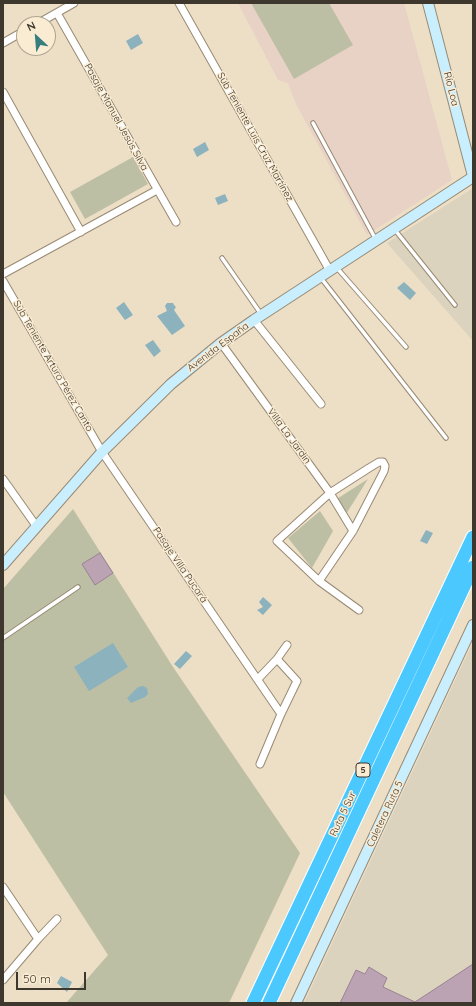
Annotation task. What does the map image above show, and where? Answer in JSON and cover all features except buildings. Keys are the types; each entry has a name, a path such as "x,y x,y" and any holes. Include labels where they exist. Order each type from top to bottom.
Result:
{"highway":[{"name":"Ruta 5 Sur","path":"253,1003 473,537"},
{"name":"Ruta 5 Sur","path":"269,1003 473,567"}],"main road":[{"name":"Río Loa","path":"428,3 473,177"},
{"name":"Avenida España","path":"3,565 102,452 171,384 221,343 473,177"},
{"name":"Caletera Ruta 5","path":"296,1003 473,625"}],"street":[{"path":"52,16 74,3"},
{"name":"Sub Teniente Luis Cruz Martínez","path":"179,3 333,269"},
{"name":"Pasaje Manuel Jesús Silva","path":"57,13 176,222"},
{"path":"3,43 16,36"},
{"path":"3,92 81,232"},
{"path":"3,274 157,190"},
{"name":"Sub Teniente Arturo Pérez Canto","path":"3,281 102,452"},
{"path":"258,318 321,404"},
{"name":"Villa La Jardin","path":"221,343 330,493 353,531"},
{"name":"Pasaje Villa Pucará","path":"102,452 281,714"},
{"path":"319,581 353,531 381,477 385,466 383,462 379,462 330,493 277,541 319,581 359,610"},
{"path":"3,479 37,527"},
{"path":"258,679 277,659 287,645"},
{"path":"260,764 297,681 277,659"},
{"path":"3,887 38,939"},
{"path":"3,980 57,919"}],"lane":[{"path":"313,123 376,241"},
{"path":"394,229 455,305"},
{"path":"222,258 258,318"},
{"path":"333,269 406,347"},
{"path":"320,277 446,438"},
{"path":"3,638 78,586"}],"shaded area":[{"path":"238,3 404,3 452,180 367,235 296,104 288,83 278,80"},
{"path":"473,188 473,341 387,243"},
{"path":"473,642 473,1003 304,1003 472,644"}],"green space":[{"path":"251,3 329,3 353,45 294,79"},
{"path":"133,157 148,184 85,219 70,192"},
{"path":"368,479 343,519 332,502"},
{"path":"73,509 173,667 300,853 229,1003 66,1003 108,955 3,792 3,589"},
{"path":"320,511 333,531 312,568 288,538"}],"water":[{"path":"138,34 143,43 131,50 126,41"},
{"path":"205,142 209,150 197,157 193,149"},
{"path":"225,194 228,201 218,205 215,198"},
{"path":"404,282 416,293 410,300 397,288"},
{"path":"124,302 133,315 125,320 116,308"},
{"path":"167,303 173,303 176,307 174,310 185,326 172,335 157,316 167,311 165,306"},
{"path":"153,340 161,351 154,357 145,345"},
{"path":"426,530 433,533 427,544 420,541"},
{"path":"263,597 272,605 263,615 257,610 263,607 259,602"},
{"path":"113,643 128,667 89,691 74,667"},
{"path":"186,651 192,656 180,669 174,664"},
{"path":"143,686 147,688 148,694 145,697 131,703 127,698 138,687"},
{"path":"61,976 72,982 67,992 57,983"}]}
